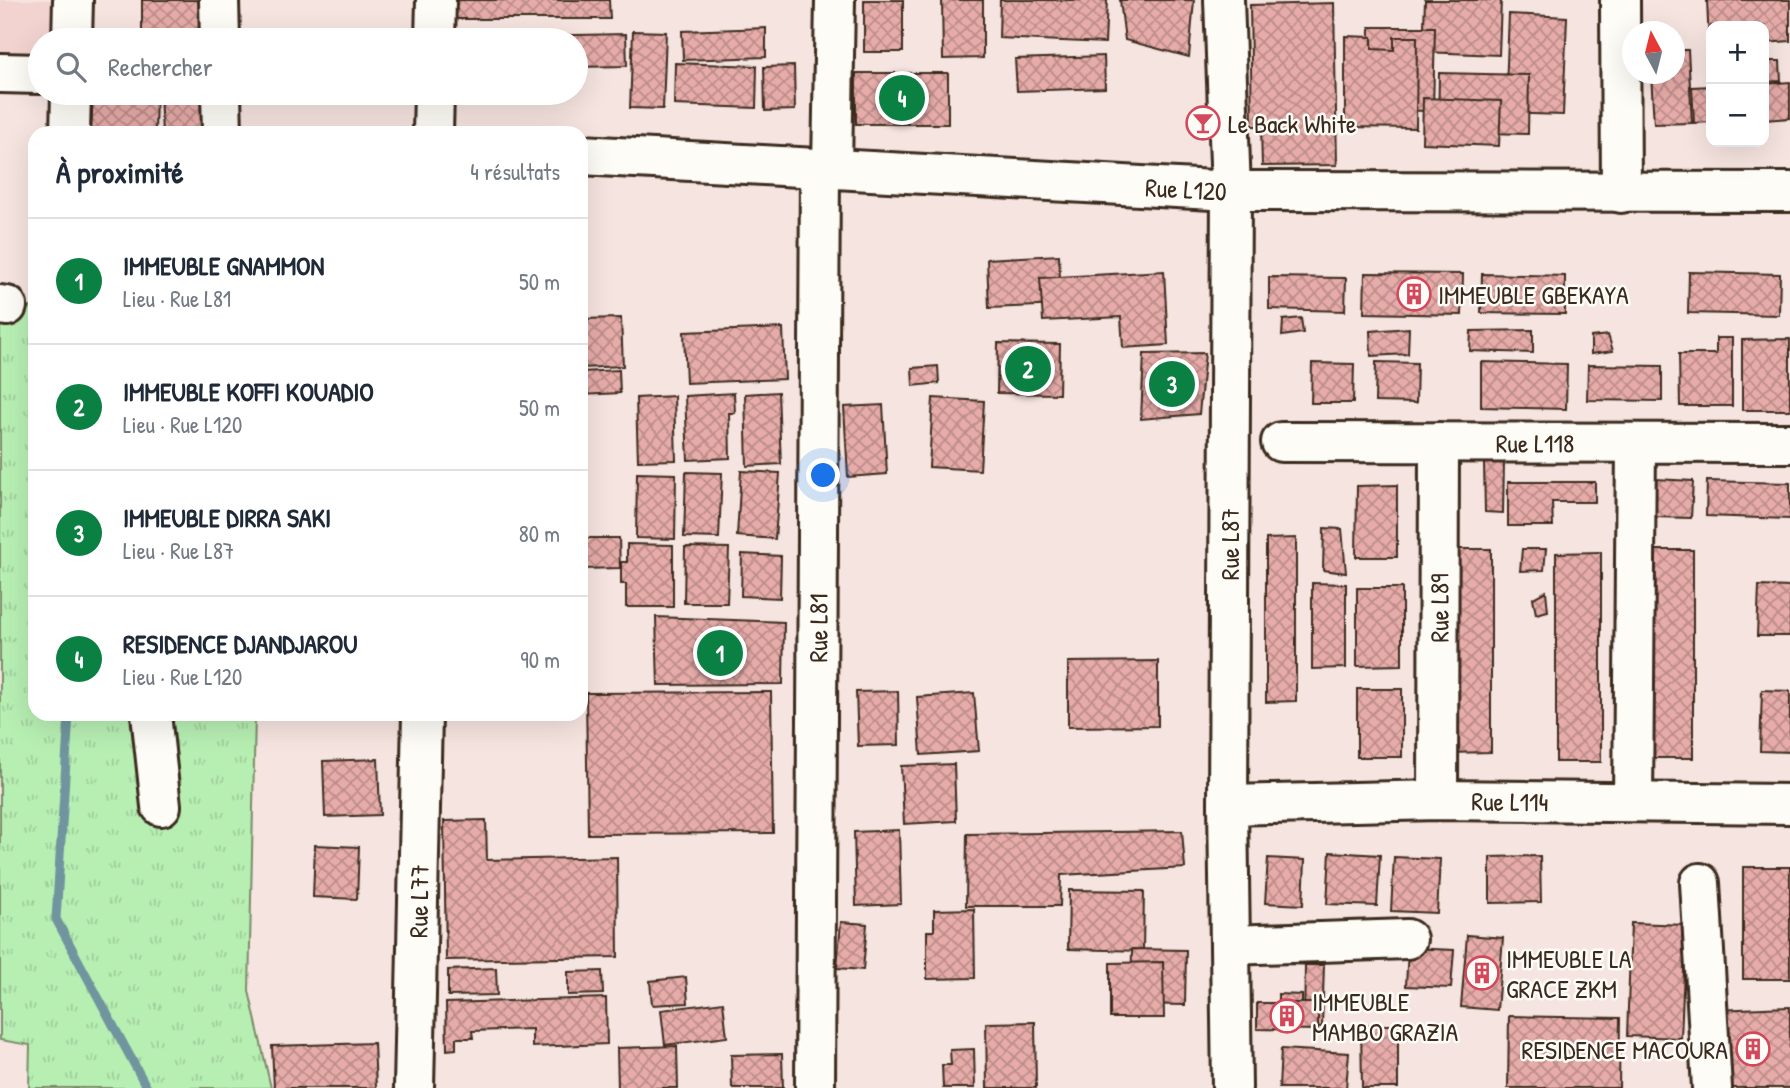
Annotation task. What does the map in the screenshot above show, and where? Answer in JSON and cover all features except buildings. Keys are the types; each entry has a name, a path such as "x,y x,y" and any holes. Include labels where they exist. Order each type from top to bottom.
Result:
{"street":[{"path":"72,28 73,0"},
{"path":"219,0 220,28"},
{"path":"435,28 436,0"},
{"name":"Rue L81","path":"815,1088 826,167 835,0"},
{"name":"Rue L87","path":"1224,0 1231,191 1228,805 1232,1088"},
{"path":"1620,0 1621,193"},
{"path":"0,74 28,74"},
{"path":"70,126 71,105"},
{"path":"221,105 222,126"},
{"path":"433,126 434,105"},
{"name":"Rue L120","path":"588,155 1231,191 1790,192"},
{"name":"Rue L118","path":"1281,442 1790,443"},
{"name":"Rue L89","path":"1438,786 1439,442"},
{"path":"1633,802 1636,444"},
{"path":"151,721 161,806"},
{"name":"Rue L77","path":"414,1088 422,721"},
{"name":"Rue L114","path":"1228,805 1438,786 1633,802 1790,804"},
{"path":"1700,883 1712,1088"},
{"path":"1230,946 1406,939"}],"shaded area":[{"path":"0,0 64,0 64,28 28,28 28,53 0,53"}],"green space":[{"path":"0,306 28,307 28,721 255,721 249,991 271,1088 29,1088 30,1045 0,1040"}],"waterway":[{"path":"69,721 56,919 147,1088"}],"place":[{"name":"RESIDENCE DJANDJAROU","path":"902,98"},
{"name":"Le Back White","path":"1203,123"},
{"name":"IMMEUBLE GBEKAYA","path":"1414,294"},
{"name":"IMMEUBLE KOFFI KOUADIO","path":"1028,369"},
{"name":"IMMEUBLE DIRRA SAKI","path":"1172,384"},
{"name":"IMMEUBLE GNAMMON","path":"720,653"},
{"name":"IMMEUBLE LA GRACE ZKM","path":"1482,973"},
{"name":"IMMEUBLE MAMBO GRAZIA","path":"1287,1016"},
{"name":"RESIDENCE MACOURA","path":"1753,1049"}]}
